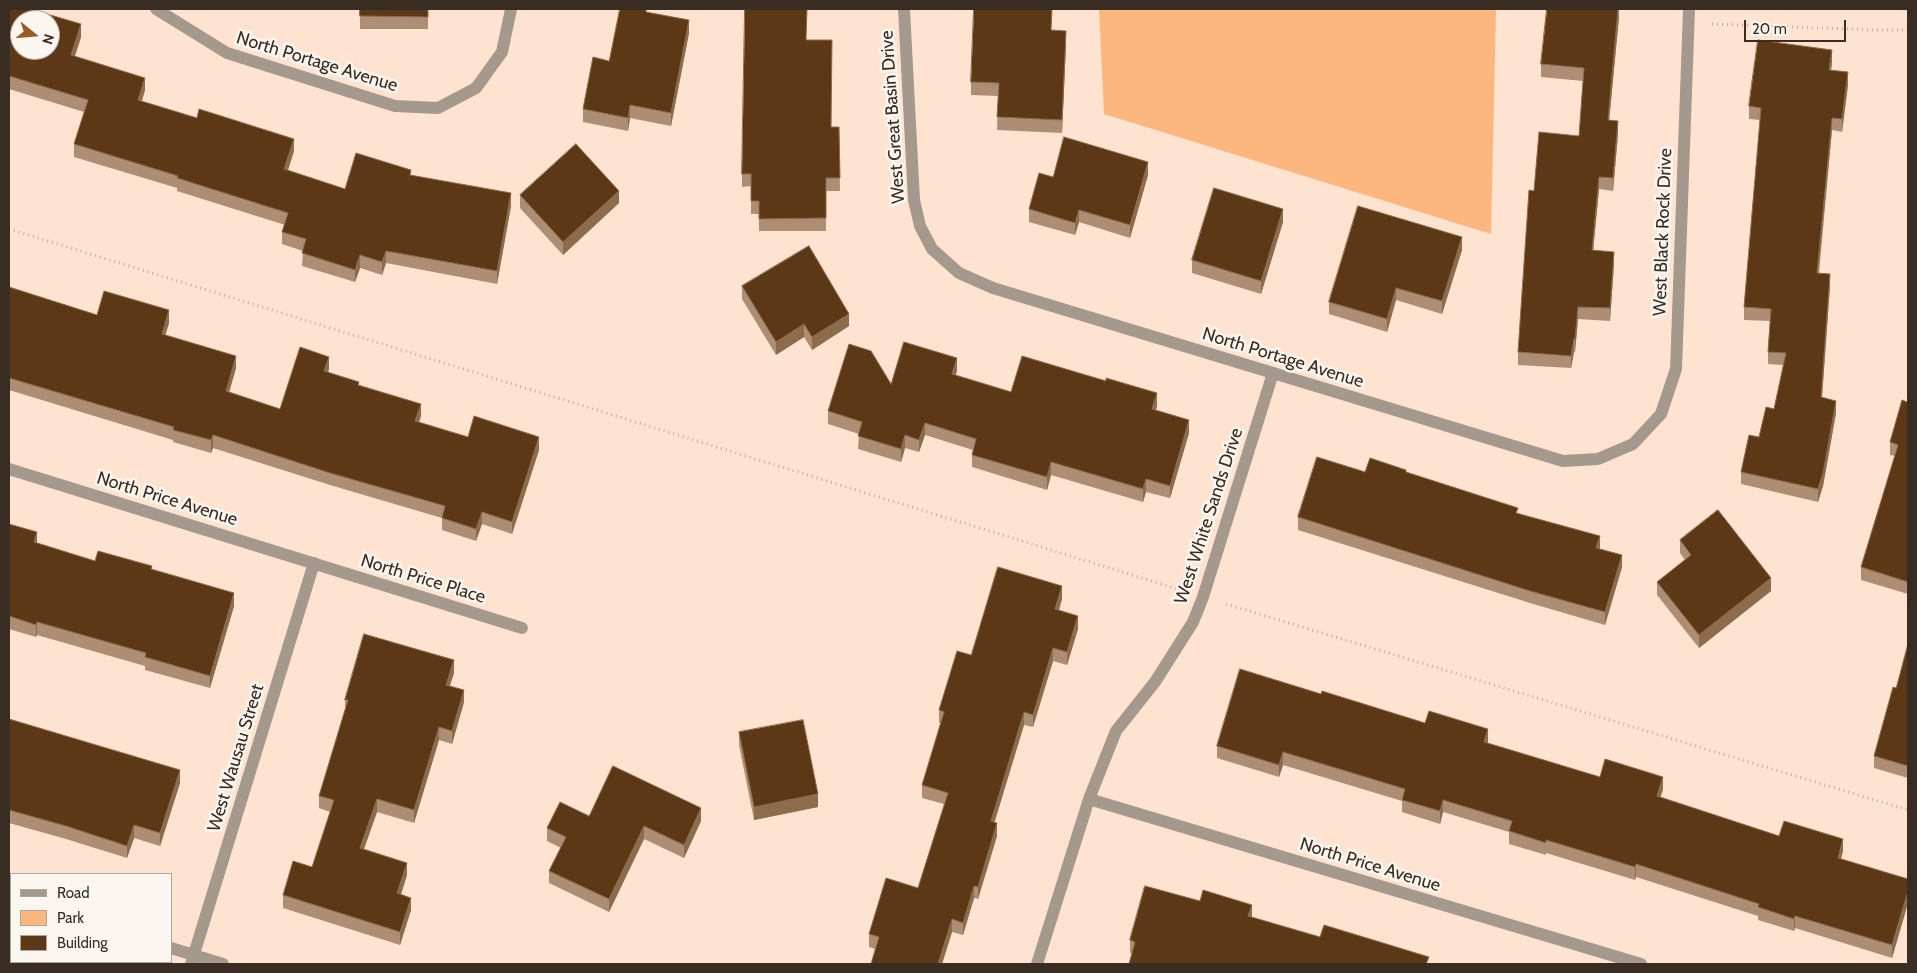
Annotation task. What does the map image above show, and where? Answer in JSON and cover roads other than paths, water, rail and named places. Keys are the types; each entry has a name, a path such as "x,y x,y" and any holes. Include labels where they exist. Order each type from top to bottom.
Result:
{"street":[{"name":"North Portage Avenue","path":"156,9 227,53 395,106 438,108 476,88 502,52 511,9"},
{"name":"West Great Basin Drive","path":"904,9 914,200 920,226 932,249"},
{"name":"West Black Rock Drive","path":"1633,444 1661,414 1676,369 1690,9"},
{"name":"North Portage Avenue","path":"932,249 959,273 993,288 1563,461 1598,459 1633,444"},
{"name":"West White Sands Drive","path":"1037,964 1089,799 1116,731 1155,682 1193,622 1203,597 1273,373"},
{"name":"North Price Avenue","path":"9,469 314,563"},
{"name":"North Price Place","path":"314,563 522,628"},
{"name":"West Wausau Street","path":"192,960 314,563"},
{"name":"North Price Avenue","path":"1089,799 1642,964"},
{"path":"172,949 192,960 224,964"}]}
